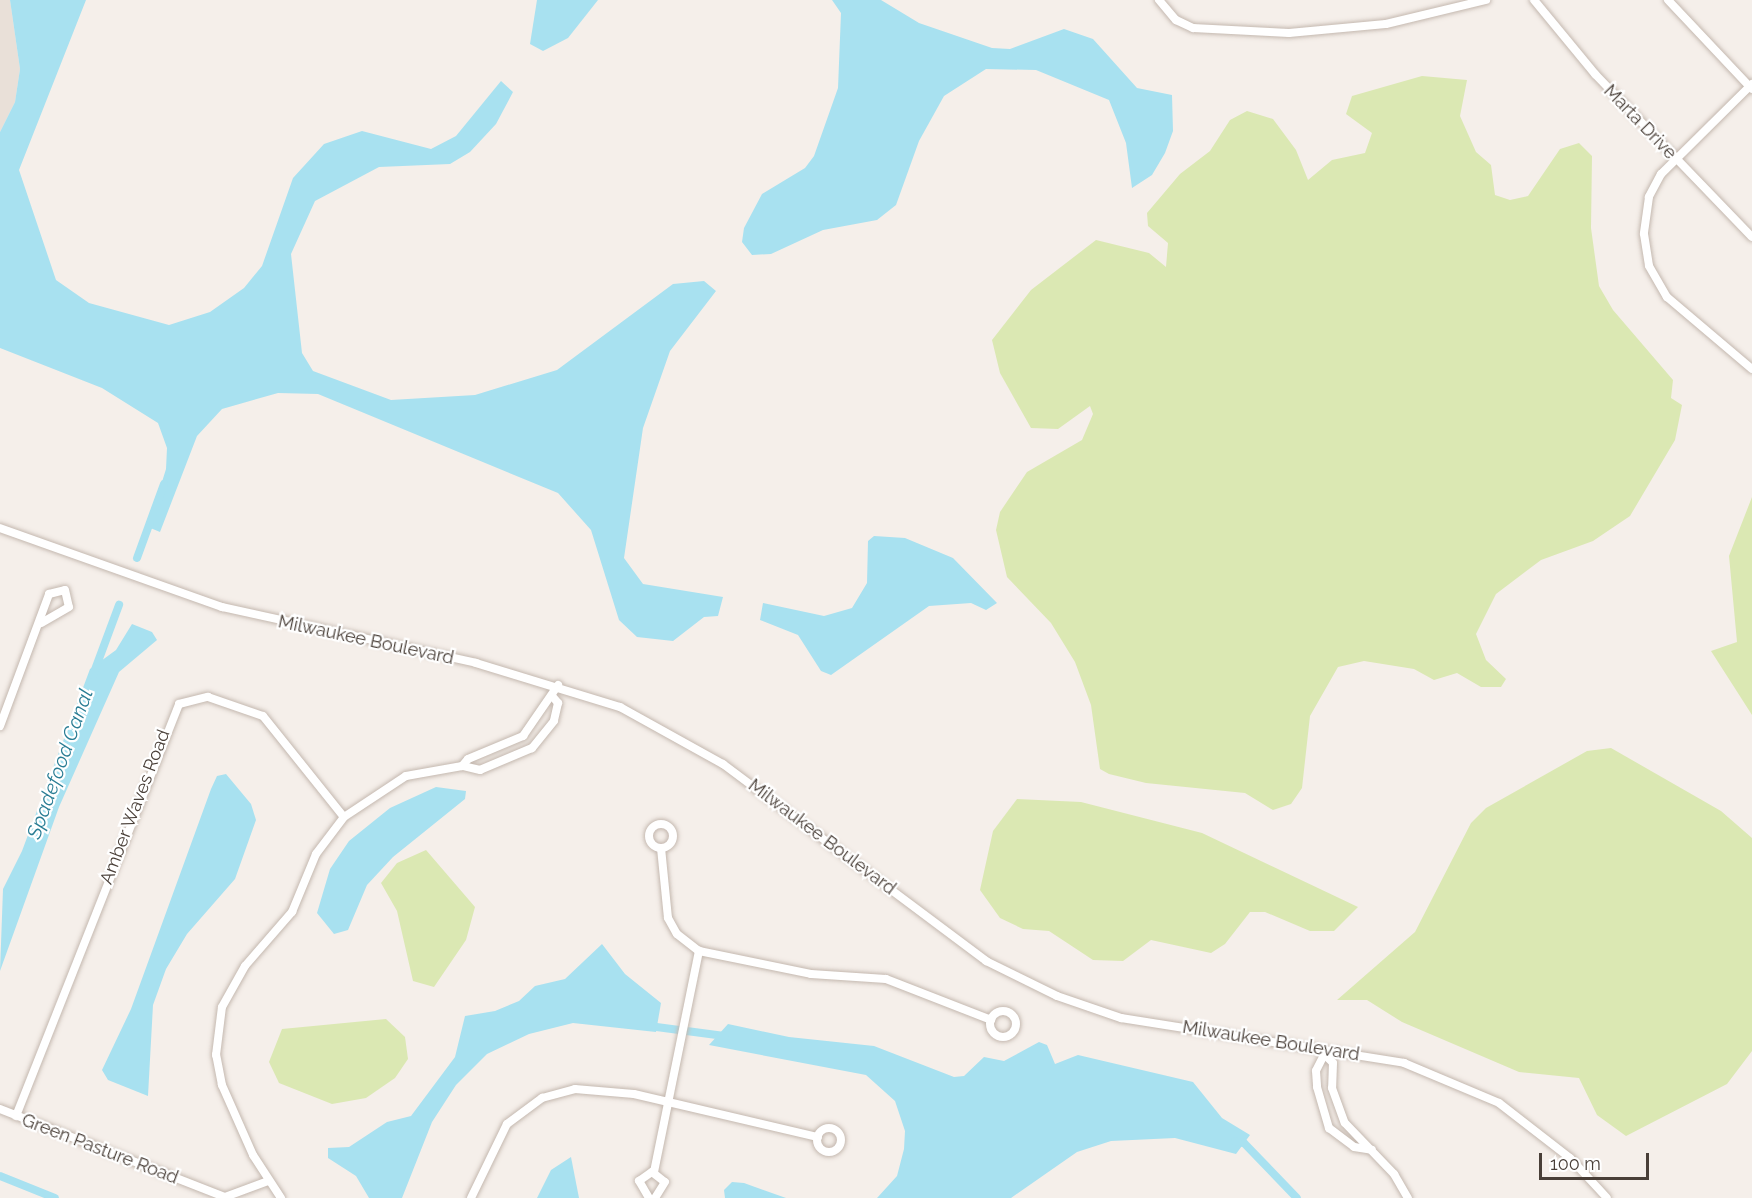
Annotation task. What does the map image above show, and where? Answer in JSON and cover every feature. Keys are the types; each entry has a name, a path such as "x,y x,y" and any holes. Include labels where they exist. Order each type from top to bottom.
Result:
{"street":[{"path":"1159,0 1176,20 1193,28 1290,33 1386,24 1486,0"},
{"name":"Marta Drive","path":"1534,0 1594,74 1752,237"},
{"path":"1668,0 1751,86 1676,159 1649,197 1644,234 1649,266 1672,304 1752,369"},
{"name":"Milwaukee Boulevard","path":"0,528 222,607 558,685 620,708 723,764 986,961 1057,996 1121,1018 1404,1063 1499,1103 1570,1158 1607,1198"},
{"path":"0,726 41,623"},
{"path":"462,766 468,759 503,747 531,728 553,697 558,685"},
{"name":"Amber Waves Road","path":"16,1116 180,704 208,697 263,716 344,817"},
{"path":"281,1198 268,1181 222,1085 217,1024 236,980 292,912 316,854 344,817 406,776 462,766 472,771 508,761 549,731 558,703 553,697"},
{"path":"503,747 508,761"},
{"path":"662,848 668,918 677,934 699,951 811,974 886,979 991,1020"},
{"path":"649,1198 639,1182 654,1172 699,951"},
{"path":"1326,1051 1333,1063 1335,1103 1345,1123 1373,1150 1408,1198"},
{"path":"1326,1051 1316,1071 1320,1108 1344,1141 1373,1150"},
{"path":"471,1198 499,1134 542,1098 589,1088 667,1101 818,1137"},
{"path":"1320,1108 1335,1103"},
{"name":"Green Pasture Road","path":"0,1109 225,1197 268,1181"},
{"path":"654,1172 665,1182 655,1198"}],"shaded area":[{"path":"0,0 10,0 20,69 15,102 0,132"}],"green space":[{"path":"1422,76 1467,80 1460,116 1476,152 1491,165 1495,195 1510,200 1528,196 1560,149 1579,143 1592,156 1591,228 1599,286 1613,310 1673,380 1671,398 1682,405 1675,440 1630,516 1593,541 1541,560 1496,594 1476,634 1486,660 1506,679 1501,687 1481,687 1457,673 1434,680 1414,669 1364,661 1338,667 1310,716 1302,788 1291,804 1273,810 1245,793 1146,783 1109,774 1100,769 1091,705 1075,662 1051,623 1007,577 996,530 1000,512 1027,472 1082,440 1093,414 1090,406 1058,429 1031,428 1000,373 992,340 1031,290 1096,240 1149,253 1166,267 1168,243 1148,226 1147,213 1180,174 1210,151 1230,120 1247,111 1273,119 1296,150 1308,180 1332,160 1365,153 1372,133 1346,114 1352,96"},
{"path":"1752,497 1752,715 1711,651 1737,642 1729,556"},
{"path":"1611,748 1721,811 1752,838 1752,1051 1727,1084 1626,1136 1597,1115 1579,1078 1519,1072 1402,1022 1367,1000 1337,1000 1415,932 1471,823 1486,808 1587,751"},
{"path":"1017,799 1081,802 1202,833 1358,907 1334,931 1310,931 1265,912 1250,912 1225,944 1211,953 1151,940 1123,961 1093,960 1049,931 1023,929 1000,918 980,890 993,831"},
{"path":"426,850 475,907 466,940 434,987 413,981 397,911 381,883 397,863"},
{"path":"386,1019 405,1037 408,1059 395,1078 366,1098 332,1104 279,1083 269,1062 282,1029"}],"water":[{"path":"10,0 86,0 19,170 56,280 89,303 169,325 210,312 244,288 262,266 293,178 324,144 362,131 431,149 456,136 501,81 513,92 496,124 470,152 450,164 379,167 315,201 291,254 302,353 313,371 391,400 475,395 557,370 673,284 704,281 716,291 670,351 643,428 624,558 643,584 723,597 718,616 704,617 673,641 637,637 619,620 591,530 558,493 318,394 278,393 222,409 197,436 160,532 148,527 166,469 167,448 158,423 102,388 0,348 0,132 15,102 20,69"},
{"path":"537,0 598,0 568,38 543,51 530,44"},
{"path":"832,0 881,0 919,23 992,48 1010,49 1064,29 1093,39 1137,88 1172,95 1173,131 1165,153 1152,175 1132,188 1126,143 1109,100 1036,70 986,69 944,96 919,141 896,205 877,220 823,230 771,254 752,255 742,242 744,228 762,194 805,168 814,156 838,88 841,13"},
{"path":"874,536 905,538 953,558 997,603 986,610 971,603 929,606 831,675 821,671 798,635 760,620 763,603 824,616 852,608 867,583 868,541"},
{"path":"132,624 152,632 157,640 119,672 59,807 0,971 3,889 22,851 90,669 116,650"},
{"path":"226,774 251,804 256,820 235,879 187,934 166,969 153,1005 148,1096 108,1080 102,1070 131,1009 211,789 217,776"},
{"path":"436,787 466,791 465,799 393,857 367,885 348,930 334,934 317,913 330,869 349,841 390,808"},
{"path":"602,944 625,974 661,1003 656,1032 573,1023 529,1034 487,1054 456,1085 432,1122 402,1198 369,1198 356,1176 328,1158 328,1148 349,1147 387,1122 411,1116 455,1057 465,1016 495,1011 519,1001 535,986 565,979"},
{"path":"728,1024 789,1037 874,1046 954,1077 964,1076 984,1057 1004,1061 1039,1042 1047,1045 1055,1064 1078,1055 1193,1082 1222,1118 1250,1135 1236,1154 1175,1138 1111,1141 1077,1152 1011,1198 877,1198 897,1176 904,1149 905,1131 895,1101 866,1075 709,1045"},
{"path":"571,1157 579,1198 537,1198 551,1170"},
{"path":"732,1182 744,1183 786,1198 725,1198 724,1190"}],"waterway":[{"name":"Spadefood Canal","path":"137,558 164,484"},
{"name":"Spadefood Canal","path":"93,675 119,605"},
{"path":"649,1026 724,1036"},
{"path":"1235,1141 1244,1143 1297,1198"},
{"path":"0,1176 55,1198"}]}
